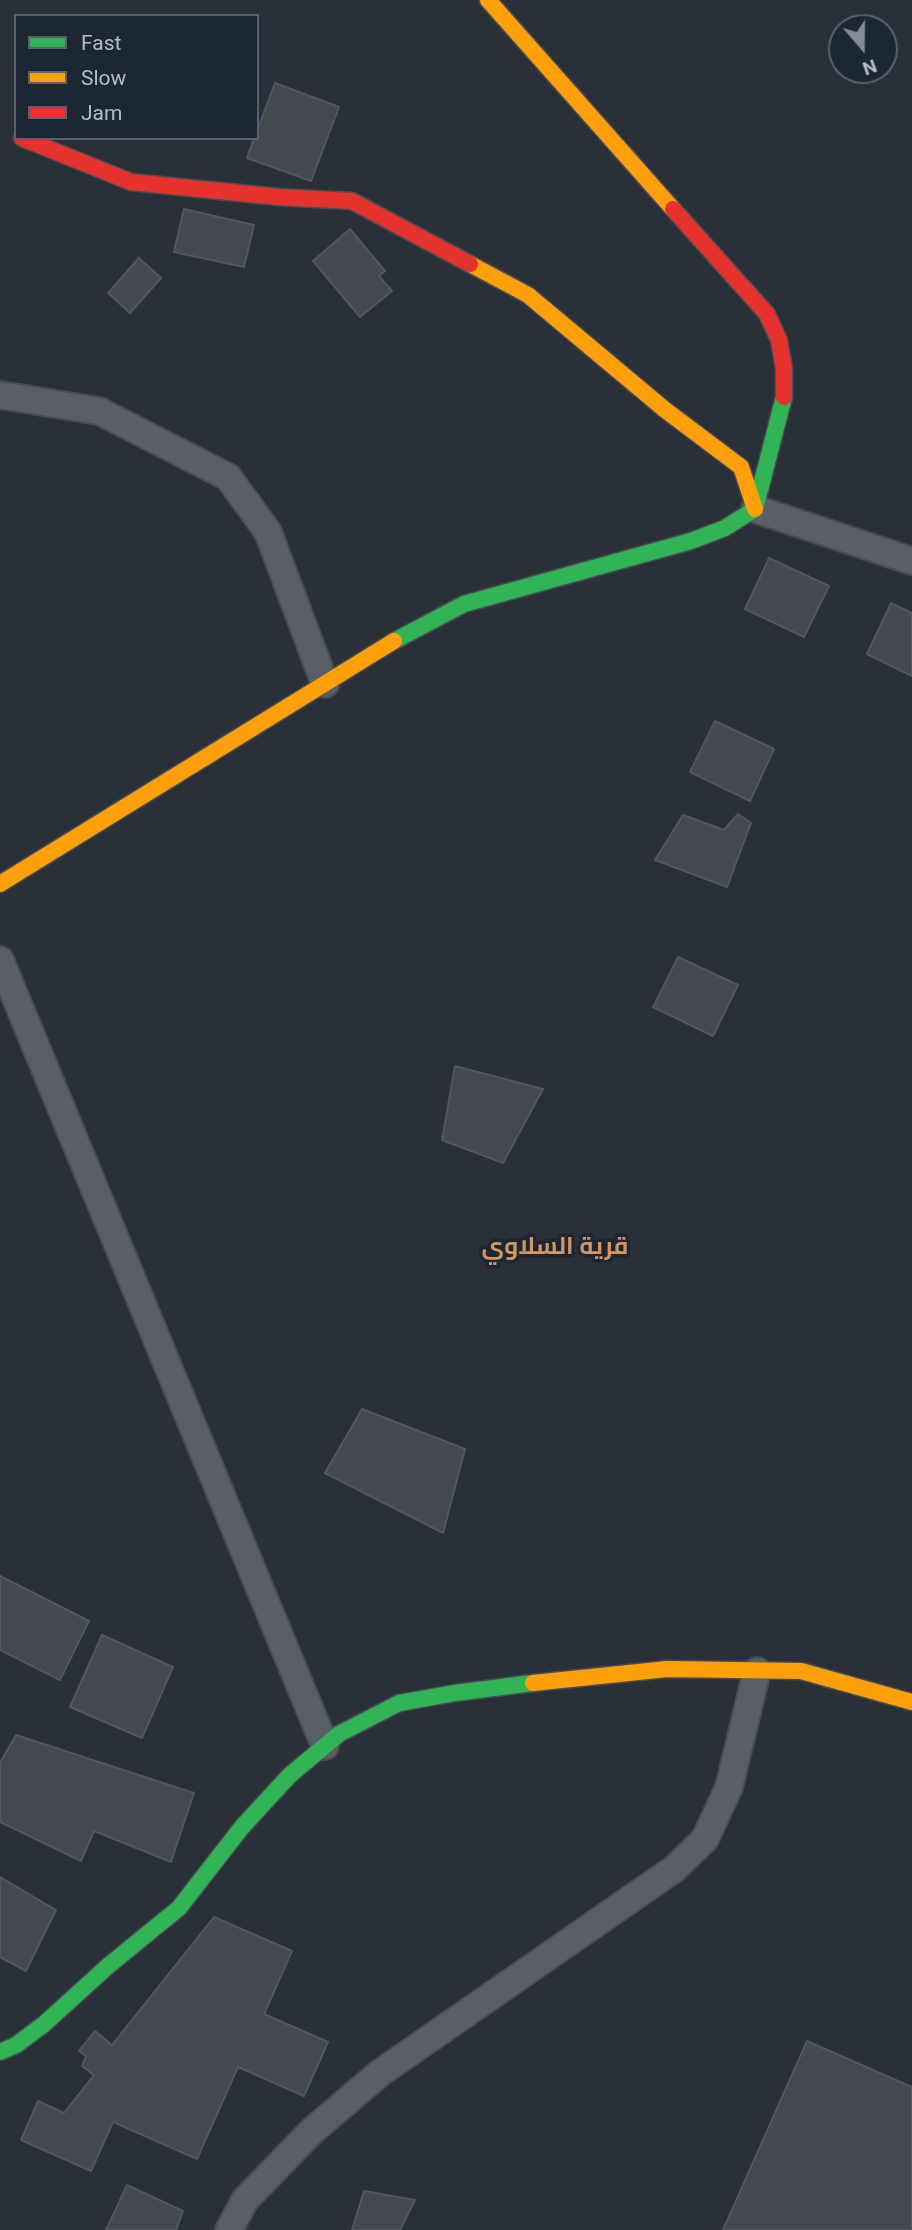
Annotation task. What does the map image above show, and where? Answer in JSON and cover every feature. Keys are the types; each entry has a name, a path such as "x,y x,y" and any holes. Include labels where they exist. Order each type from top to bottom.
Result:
{"street":[{"path":"0,884 385,646 464,604 691,541 725,528 755,509 783,397 784,369 779,340 767,314 488,0"},
{"path":"27,140 131,182 279,197 352,201 528,295 664,409 741,467 755,509"},
{"path":"0,396 99,411 229,477 268,532 325,684"},
{"path":"755,509 912,561"},
{"path":"0,960 325,1746"},
{"path":"0,2052 16,2045 43,2025 108,1966 179,1908 242,1827 290,1775 339,1734 399,1703 579,1677 667,1669 801,1671 912,1702"},
{"path":"229,2230 245,2200 312,2131 380,2073 674,1868 705,1839 729,1787 757,1671"}],"building":[{"path":"275,83 339,107 311,181 247,158 253,140 259,140 259,126"},
{"path":"184,209 254,225 244,267 174,252"},
{"path":"350,229 385,271 379,276 392,291 360,317 313,261"},
{"path":"139,258 161,278 130,313 108,293"},
{"path":"769,558 829,586 804,637 745,609"},
{"path":"891,603 912,613 912,676 867,654"},
{"path":"715,721 774,749 750,801 690,772"},
{"path":"738,814 751,823 727,887 655,860 683,815 724,830"},
{"path":"678,957 738,985 713,1036 653,1007"},
{"path":"455,1066 543,1089 503,1163 442,1140"},
{"path":"362,1409 465,1449 443,1533 325,1473"},
{"path":"0,1576 89,1621 60,1680 0,1650"},
{"path":"102,1635 173,1667 142,1738 70,1707"},
{"path":"16,1735 194,1793 171,1862 94,1831 81,1861 0,1822 0,1763"},
{"path":"0,1877 56,1910 26,1971 0,1957"},
{"path":"214,1917 292,1951 264,2014 328,2042 304,2096 238,2067 197,2159 113,2122 91,2171 21,2140 38,2101 64,2113 94,2075 82,2066 86,2056 79,2051 95,2031 112,2045"},
{"path":"807,2041 912,2087 912,2230 723,2230"},
{"path":"127,2185 183,2211 176,2230 106,2230"},
{"path":"364,2191 415,2200 400,2230 352,2230"}],"traffic: fast":[{"path":"394,641 464,604 691,541 725,528 755,509 784,397"},
{"path":"0,2052 16,2045 43,2025 108,1966 179,1908 242,1827 290,1775 339,1734 399,1703 533,1683"}],"traffic: slow":[{"path":"488,0 673,209"},
{"path":"470,264 528,295 664,409 741,467 755,509"},
{"path":"0,884 394,641"},
{"path":"533,1683 667,1669 801,1671 912,1702"}],"traffic: jam":[{"path":"27,140 131,182 279,197 352,201 470,264"},
{"path":"673,209 767,314 779,340 784,369 784,397"}],"district":[{"name":"قرية السلاوي","path":"555,1248"}]}
